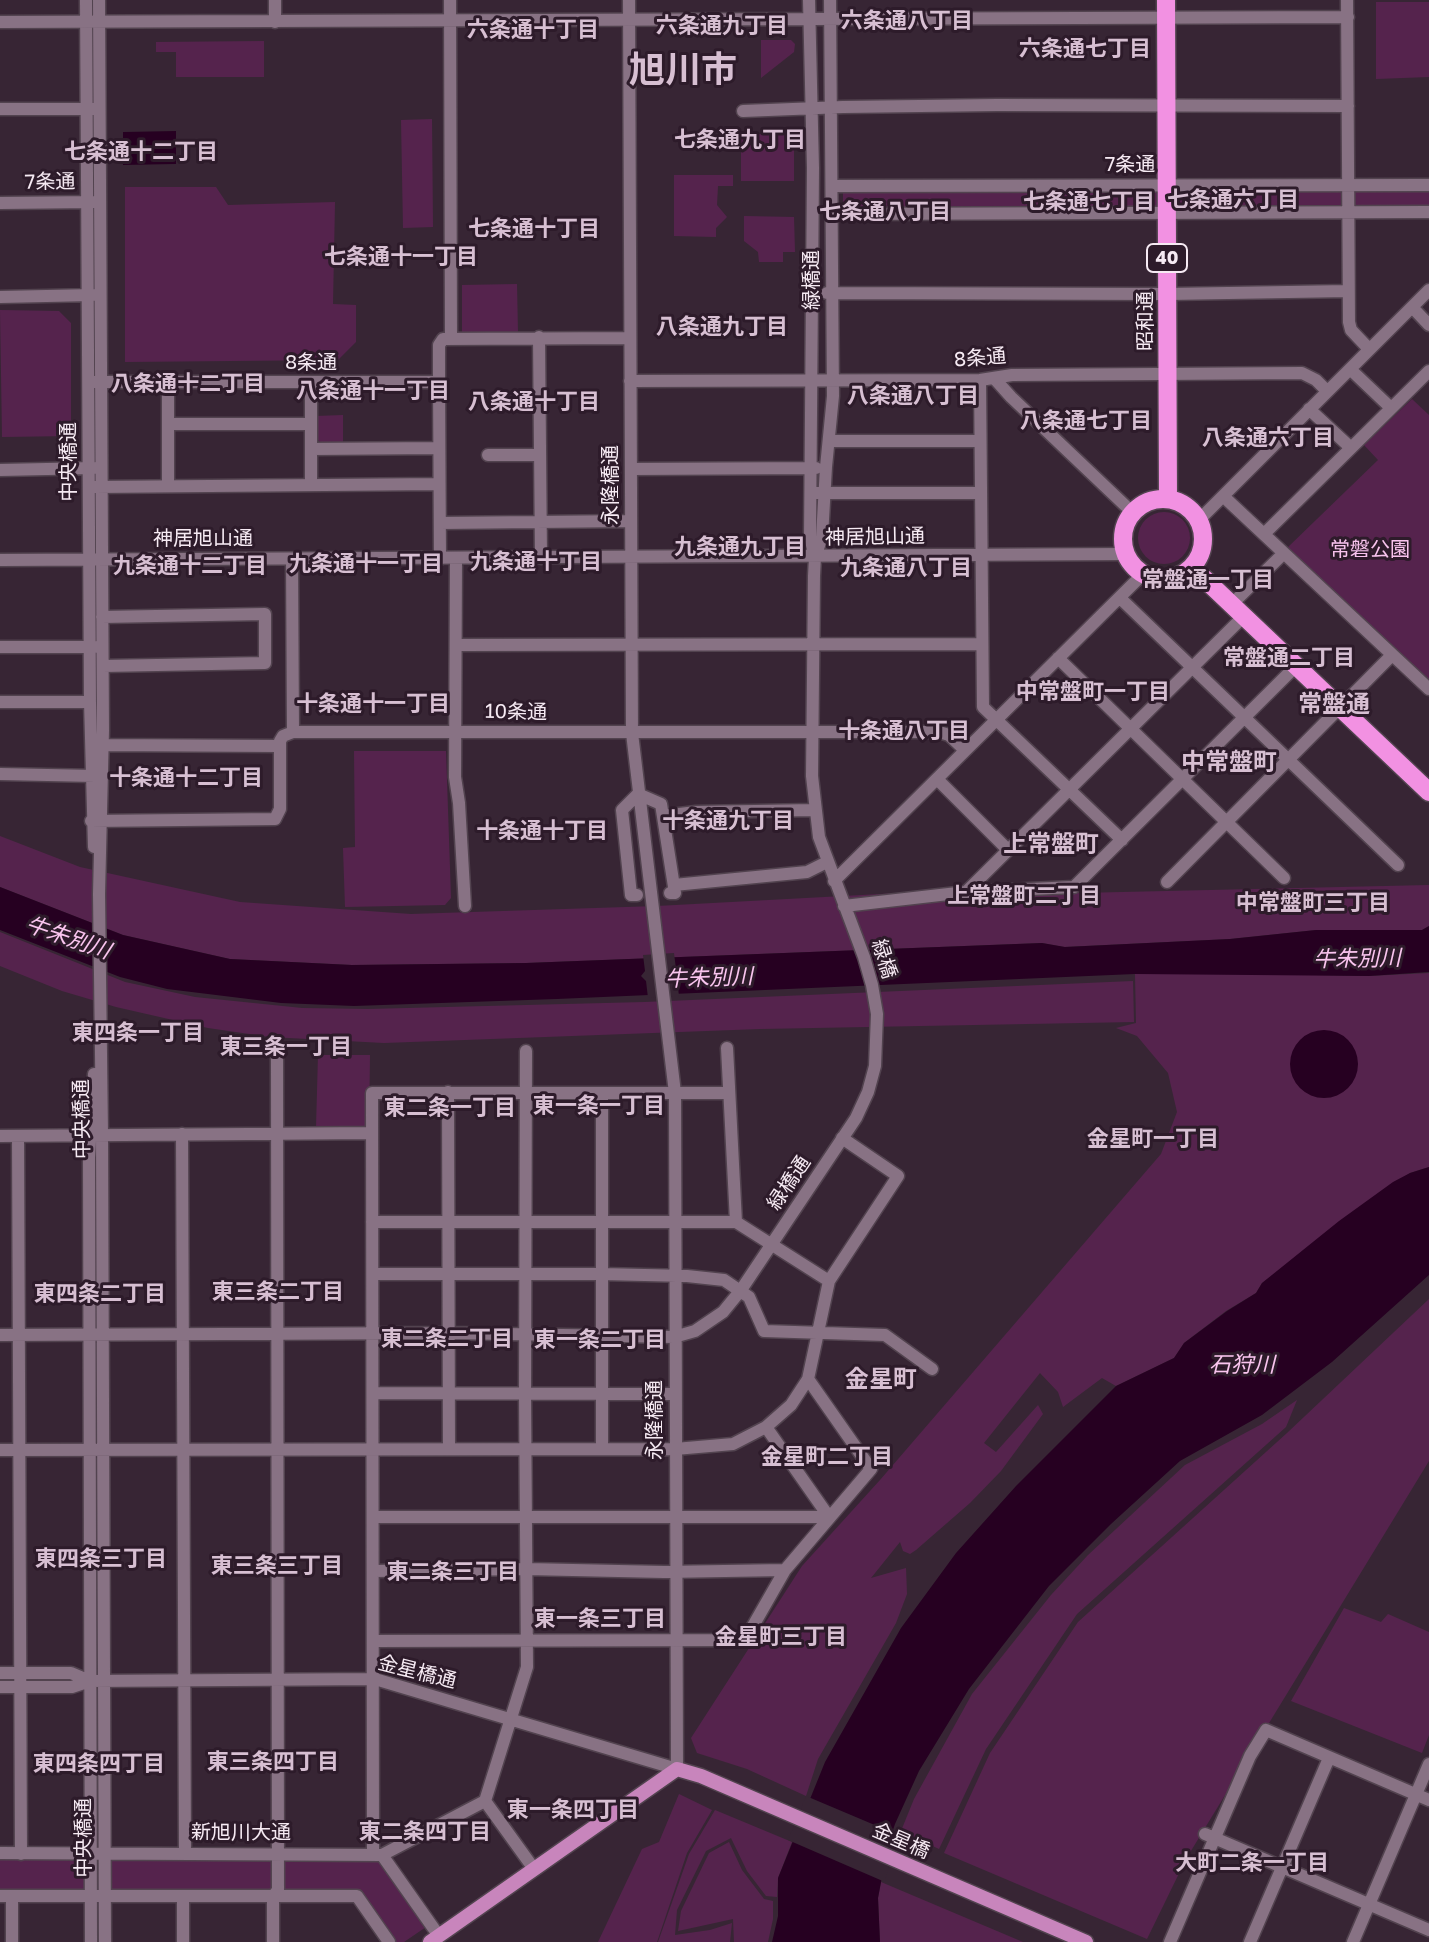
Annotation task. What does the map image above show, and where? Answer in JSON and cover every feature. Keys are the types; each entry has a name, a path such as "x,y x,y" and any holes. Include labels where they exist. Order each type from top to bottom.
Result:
{"highway":[{"name":"昭和通","path":"1166,9 1168,499"},
{"path":"1168,499 1185,505 1199,520 1203,535 1202,547 1192,567 1181,575 1167,579 1143,574 1132,565 1122,534 1132,512 1149,501 1168,499"},
{"path":"1192,567 1429,792"}],"main road":[{"name":"金星橋","path":"677,1769 701,1776 1086,1942"},
{"path":"434,1939 677,1769"}],"street":[{"name":"中央橋通","path":"86,0 93,22"},
{"name":"中央橋通","path":"97,1854 90,1681 89,1334 100,999 97,746 103,666 96,647 95,487 93,22 99,0"},
{"path":"275,0 275,22"},
{"path":"450,0 451,338"},
{"name":"永隆橋通","path":"629,0 632,733 675,1093 677,1769"},
{"name":"緑橋通","path":"809,0 812,293 809,494 810,537 815,557 814,810 819,837 846,912"},
{"name":"緑橋通","path":"815,557 822,537 833,380 830,0"},
{"path":"1347,0 1349,322 1351,330 1369,349"},
{"path":"0,22 830,20 1166,9 1348,17"},
{"path":"743,111 831,107 1348,106"},
{"path":"0,109 93,109"},
{"name":"7条通","path":"832,186 1429,185"},
{"path":"1005,212 1006,186"},
{"path":"969,187 969,212"},
{"name":"7条通","path":"0,203 94,202"},
{"path":"832,214 1429,212"},
{"path":"1199,520 1429,290"},
{"path":"812,293 1348,291"},
{"path":"0,297 94,295"},
{"path":"1412,307 1429,325"},
{"path":"539,337 541,558"},
{"path":"440,559 439,345 443,339 630,338"},
{"path":"1350,369 1391,408"},
{"path":"1264,534 1429,371"},
{"name":"8条通","path":"630,381 980,380 1012,375 1302,373 1316,380 1327,391"},
{"path":"994,378 1132,512"},
{"path":"980,380 983,707 1122,840"},
{"name":"8条通","path":"95,382 439,382"},
{"path":"168,382 168,485"},
{"path":"311,383 311,485"},
{"path":"1309,409 1351,448"},
{"path":"169,424 310,424"},
{"path":"829,441 980,441"},
{"path":"311,449 439,448"},
{"path":"488,455 540,455"},
{"path":"631,469 826,467"},
{"path":"0,470 95,468"},
{"path":"95,487 439,484"},
{"path":"809,494 981,493"},
{"path":"1223,496 1429,689"},
{"path":"440,523 631,521"},
{"path":"966,892 1191,667 1284,553"},
{"name":"神居旭山通","path":"0,560 1126,554"},
{"path":"96,822 273,820 278,815 279,746 283,736 293,732 292,559"},
{"path":"456,559 455,777 465,906"},
{"name":"中央橋通","path":"96,560 102,617 90,702 97,746"},
{"path":"834,881 1143,574"},
{"path":"1120,598 1398,865"},
{"path":"102,617 265,614 265,663 103,666"},
{"path":"457,645 982,644"},
{"path":"0,647 96,647"},
{"path":"1167,882 1392,655"},
{"path":"1058,658 1284,878"},
{"path":"846,912 966,892 1074,887 1297,665"},
{"path":"0,702 90,702"},
{"name":"10条通","path":"293,732 939,732 954,739 965,750"},
{"path":"97,746 279,746"},
{"path":"0,774 97,776"},
{"path":"937,779 1008,850"},
{"path":"637,895 631,895 622,810 638,794 661,804 672,889 807,872 827,862"},
{"path":"663,816 696,812 814,810"},
{"name":"緑橋","path":"846,912 872,985 877,1014"},
{"name":"緑橋通","path":"674,1337 695,1331 723,1312 741,1290 856,1118 875,1066 877,1014"},
{"path":"727,1048 736,1222"},
{"path":"377,1854 485,1801 527,1667 526,1051"},
{"path":"273,1942 273,1896 278,1890 277,1059"},
{"path":"448,1092 449,1449"},
{"path":"434,1939 377,1854 372,1093 729,1093"},
{"path":"602,1093 602,1449"},
{"path":"0,1136 372,1133"},
{"name":"中央橋通","path":"91,1942 97,1896 104,1680 103,1334 96,1134"},
{"path":"182,1134 185,1854"},
{"path":"18,1136 21,1854"},
{"path":"0,1450 675,1449 733,1444 766,1427 791,1405 808,1379 829,1281 898,1176 842,1138"},
{"path":"372,1222 736,1222 829,1281"},
{"path":"373,1274 602,1274 724,1280 749,1297 764,1331 885,1335 932,1369"},
{"path":"0,1335 525,1333 674,1337"},
{"path":"374,1641 745,1640 785,1570 871,1469 808,1379"},
{"path":"373,1393 675,1394"},
{"path":"766,1427 829,1517"},
{"path":"373,1517 829,1517"},
{"path":"374,1571 785,1570"},
{"name":"金星橋通","path":"0,1673 71,1673 90,1681"},
{"name":"金星橋通","path":"0,1687 72,1687 104,1680 375,1679 677,1769"},
{"path":"1170,1942 1210,1837 1266,1730 1429,1800"},
{"path":"1250,1942 1329,1758"},
{"path":"1353,1942 1429,1764"},
{"path":"485,1801 534,1869"},
{"path":"1210,1837 1429,1930"},
{"name":"新旭川大通","path":"0,1853 377,1854"},
{"path":"12,1942 6,1896 357,1896 389,1942"},
{"name":"中央橋通","path":"97,1896 105,1942"},
{"path":"183,1896 183,1942"}],"green space":[{"path":"1376,2 1429,2 1429,77 1376,79"},
{"path":"761,40 791,40 795,44 794,52 761,78"},
{"path":"264,41 264,77 176,77 176,52 156,52 156,42"},
{"path":"432,119 433,227 403,228 401,120"},
{"path":"741,134 794,134 794,181 741,181"},
{"path":"674,175 733,175 733,186 718,186 717,205 727,217 716,228 716,237 674,236"},
{"path":"1429,185 1429,212 843,219 843,187"},
{"path":"125,187 216,187 228,205 335,202 333,304 356,305 356,342 338,360 125,362"},
{"path":"744,216 794,217 795,252 783,252 783,262 759,262 758,252 744,241"},
{"path":"517,284 518,333 462,333 462,285"},
{"path":"0,310 59,311 71,323 71,436 2,437"},
{"name":"常磐公園","path":"1412,399 1429,415 1429,685 1286,549 1378,460 1364,445"},
{"path":"343,415 343,443 321,443 317,439 316,416"},
{"path":"1164,512 1182,520 1190,538 1182,556 1164,564 1146,556 1138,538 1146,520"},
{"path":"354,751 446,751 451,898 445,905 345,907 343,848 355,847"},
{"path":"0,836 80,867 240,902 411,914 657,906 1067,884 1079,893 1429,885 1429,926 1422,930 1316,930 1230,939 1064,947 1042,943 526,963 352,965 230,959 123,935 0,887"},
{"path":"0,932 125,982 195,997 302,1008 645,1002 1133,981 1134,1022 760,1029 384,1043 270,1037 208,1028 62,991 0,966"},
{"path":"1429,973 1429,1167 1410,1173 1262,1283 1256,1293 1184,1343 1174,1358 1116,1386 1102,1378 1063,1407 1058,1392 1040,1373 984,1443 996,1452 1038,1405 1043,1414 1001,1471 916,1550 910,1554 903,1551 900,1542 871,1578 906,1568 907,1594 896,1623 818,1759 806,1796 747,1769 697,1753 691,1738 802,1566 1161,1154 1177,1112 1168,1073 1137,1036 1116,1028 1136,1023 1135,974 1369,976"},
{"path":"318,1055 370,1055 369,1129 316,1128"},
{"path":"1429,1299 1429,1461 1186,1859 1147,1939 944,1853 990,1753 1078,1622 1287,1433"},
{"path":"1297,1400 1286,1427 1077,1614 986,1749 939,1849 901,1831 914,1799 972,1694 1051,1595 1088,1555 1185,1465 1262,1424"},
{"path":"1344,1608 1381,1622 1388,1614 1429,1632 1429,1735 1422,1753 1291,1701"},
{"path":"679,1794 712,1810 687,1853 657,1942 598,1942 642,1849 659,1842"},
{"path":"715,1810 792,1842 778,1878 777,1897 766,1896 747,1871 731,1838 706,1851 677,1910 675,1935 732,1923 730,1942 658,1942 689,1854"},
{"path":"729,1842 742,1870 764,1899 773,1901 768,1942 734,1942 733,1919 678,1931 681,1911 709,1853"},
{"path":"0,1852 382,1855 429,1925 404,1942 390,1942 356,1896 0,1896"},
{"path":"881,1882 1023,1942 880,1942 878,1898"}],"water":[{"path":"176,131 176,164 123,165 123,132"},
{"name":"牛朱別川","path":"0,887 123,935 230,959 352,965 526,963 1042,943 1065,947 1230,939 1316,930 1422,930 1429,926 1429,972 1369,976 1135,974 354,1006 281,1003 167,989 120,977 0,930"},
{"path":"1324,1030 1348,1040 1358,1064 1348,1088 1324,1098 1300,1088 1290,1064 1300,1040"},
{"name":"石狩川","path":"1429,1167 1429,1275 1332,1362 1262,1415 1180,1461 1049,1586 969,1689 919,1771 895,1824 878,1898 880,1942 772,1942 778,1916 778,1878 825,1762 901,1628 956,1553 1016,1486 1116,1386 1174,1358 1184,1343 1256,1293 1262,1283 1339,1221 1393,1182"}],"pier":[{"path":"674,953 676,969 681,974 677,979 679,996 648,998 646,981 641,976 645,971 643,955"},
{"path":"806,1796 896,1834 885,1882 788,1840"}],"district":[{"name":"六条通八丁目","path":"907,21"},
{"name":"六条通九丁目","path":"722,26"},
{"name":"六条通十丁目","path":"533,30"},
{"name":"六条通七丁目","path":"1085,49"},
{"name":"旭川市","path":"683,71"},
{"name":"七条通九丁目","path":"740,140"},
{"name":"七条通十二丁目","path":"141,152"},
{"name":"七条通六丁目","path":"1233,200"},
{"name":"七条通七丁目","path":"1089,202"},
{"name":"七条通八丁目","path":"885,212"},
{"name":"七条通十丁目","path":"534,229"},
{"name":"七条通十一丁目","path":"401,257"},
{"name":"八条通九丁目","path":"722,327"},
{"name":"八条通十二丁目","path":"188,384"},
{"name":"八条通十一丁目","path":"373,391"},
{"name":"八条通八丁目","path":"913,396"},
{"name":"八条通十丁目","path":"534,402"},
{"name":"八条通七丁目","path":"1086,421"},
{"name":"八条通六丁目","path":"1268,438"},
{"name":"九条通九丁目","path":"740,547"},
{"name":"九条通十丁目","path":"536,562"},
{"name":"九条通十一丁目","path":"366,564"},
{"name":"九条通十二丁目","path":"190,566"},
{"name":"九条通八丁目","path":"906,568"},
{"name":"常盤通一丁目","path":"1208,580"},
{"name":"常盤通二丁目","path":"1289,658"},
{"name":"中常盤町一丁目","path":"1093,692"},
{"name":"十条通十一丁目","path":"373,704"},
{"name":"常盤通","path":"1334,704"},
{"name":"十条通八丁目","path":"904,731"},
{"name":"中常盤町","path":"1229,762"},
{"name":"十条通十二丁目","path":"186,778"},
{"name":"十条通九丁目","path":"728,821"},
{"name":"十条通十丁目","path":"542,831"},
{"name":"上常盤町","path":"1051,844"},
{"name":"上常盤町二丁目","path":"1024,896"},
{"name":"中常盤町三丁目","path":"1313,903"},
{"name":"東四条一丁目","path":"138,1033"},
{"name":"東三条一丁目","path":"286,1047"},
{"name":"東一条一丁目","path":"599,1106"},
{"name":"東二条一丁目","path":"450,1108"},
{"name":"金星町一丁目","path":"1153,1139"},
{"name":"東三条二丁目","path":"278,1292"},
{"name":"東四条二丁目","path":"100,1294"},
{"name":"東二条二丁目","path":"447,1339"},
{"name":"東一条二丁目","path":"600,1340"},
{"name":"金星町","path":"881,1379"},
{"name":"金星町二丁目","path":"827,1457"},
{"name":"東四条三丁目","path":"101,1559"},
{"name":"東三条三丁目","path":"277,1566"},
{"name":"東二条三丁目","path":"453,1572"},
{"name":"東一条三丁目","path":"600,1619"},
{"name":"金星町三丁目","path":"781,1637"},
{"name":"東三条四丁目","path":"273,1762"},
{"name":"東四条四丁目","path":"99,1764"},
{"name":"東一条四丁目","path":"573,1810"},
{"name":"東二条四丁目","path":"425,1832"},
{"name":"大町二条一丁目","path":"1252,1863"}]}
